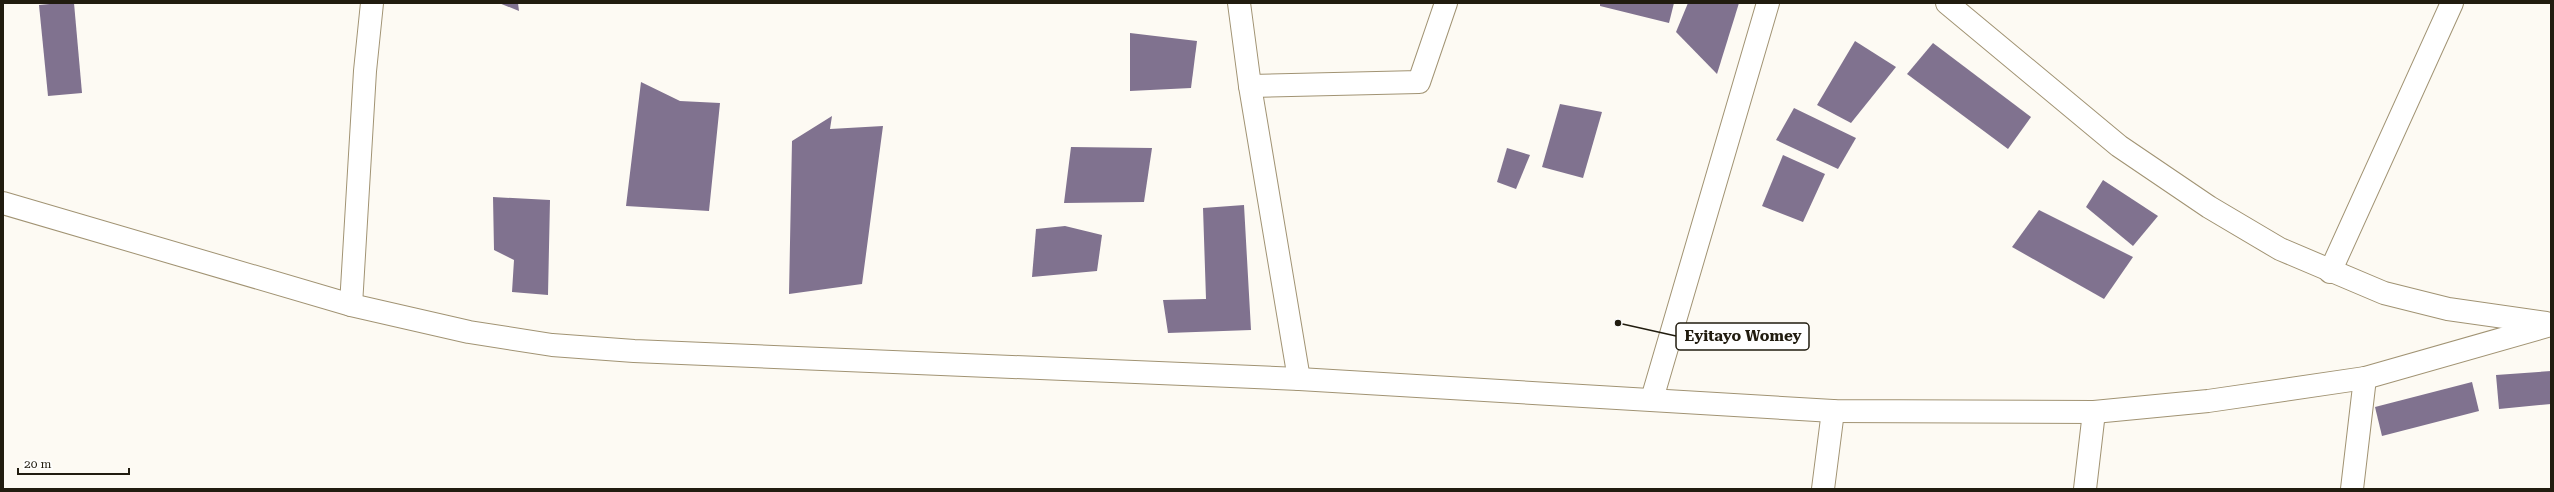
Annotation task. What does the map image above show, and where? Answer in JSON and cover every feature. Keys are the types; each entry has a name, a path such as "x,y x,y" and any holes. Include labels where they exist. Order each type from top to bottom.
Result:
{"street":[{"path":"351,305 365,71 372,3"},
{"path":"1239,3 1250,86 1298,379"},
{"path":"1250,86 1419,82 1446,3"},
{"path":"1652,400 1768,3"},
{"path":"1947,3 2119,146 2209,207 2280,249 2330,272 2384,293 2448,309 2551,324"},
{"path":"2330,272 2452,3"},
{"path":"3,203 351,305 469,332 552,344 634,351 1298,379 1833,411 2094,412 2208,401 2365,378 2551,324"},
{"path":"2352,489 2365,378"},
{"path":"1823,489 1833,411"},
{"path":"2085,489 2094,412"}],"building":[{"path":"74,3 82,93 48,96 39,5"},
{"path":"499,3 518,3 519,11"},
{"path":"1600,3 1674,3 1669,23 1600,6"},
{"path":"1688,3 1739,3 1717,74 1676,32"},
{"path":"1130,33 1197,41 1191,88 1130,91"},
{"path":"1855,41 1896,67 1851,123 1817,105"},
{"path":"1933,43 2031,117 2008,149 1907,74"},
{"path":"641,82 680,101 720,103 709,211 626,206"},
{"path":"1560,104 1602,112 1583,178 1542,167"},
{"path":"1794,108 1856,138 1838,169 1776,140"},
{"path":"832,116 830,129 883,126 862,284 789,294 792,141"},
{"path":"1071,147 1152,148 1144,202 1064,203"},
{"path":"1507,148 1530,155 1516,189 1497,182"},
{"path":"1783,155 1825,174 1803,222 1762,206"},
{"path":"2103,180 2158,216 2133,246 2086,207"},
{"path":"493,197 550,200 548,295 512,292 514,260 494,250"},
{"path":"1244,205 1251,330 1168,333 1163,300 1206,299 1203,208"},
{"path":"2039,210 2133,257 2104,299 2012,247"},
{"path":"1065,226 1102,235 1097,271 1032,277 1036,229"},
{"path":"2551,371 2551,404 2499,409 2496,375"},
{"path":"2472,382 2479,411 2382,436 2375,407"}],"place":[{"name":"Eyitayo Womey","path":"1618,323"}]}
